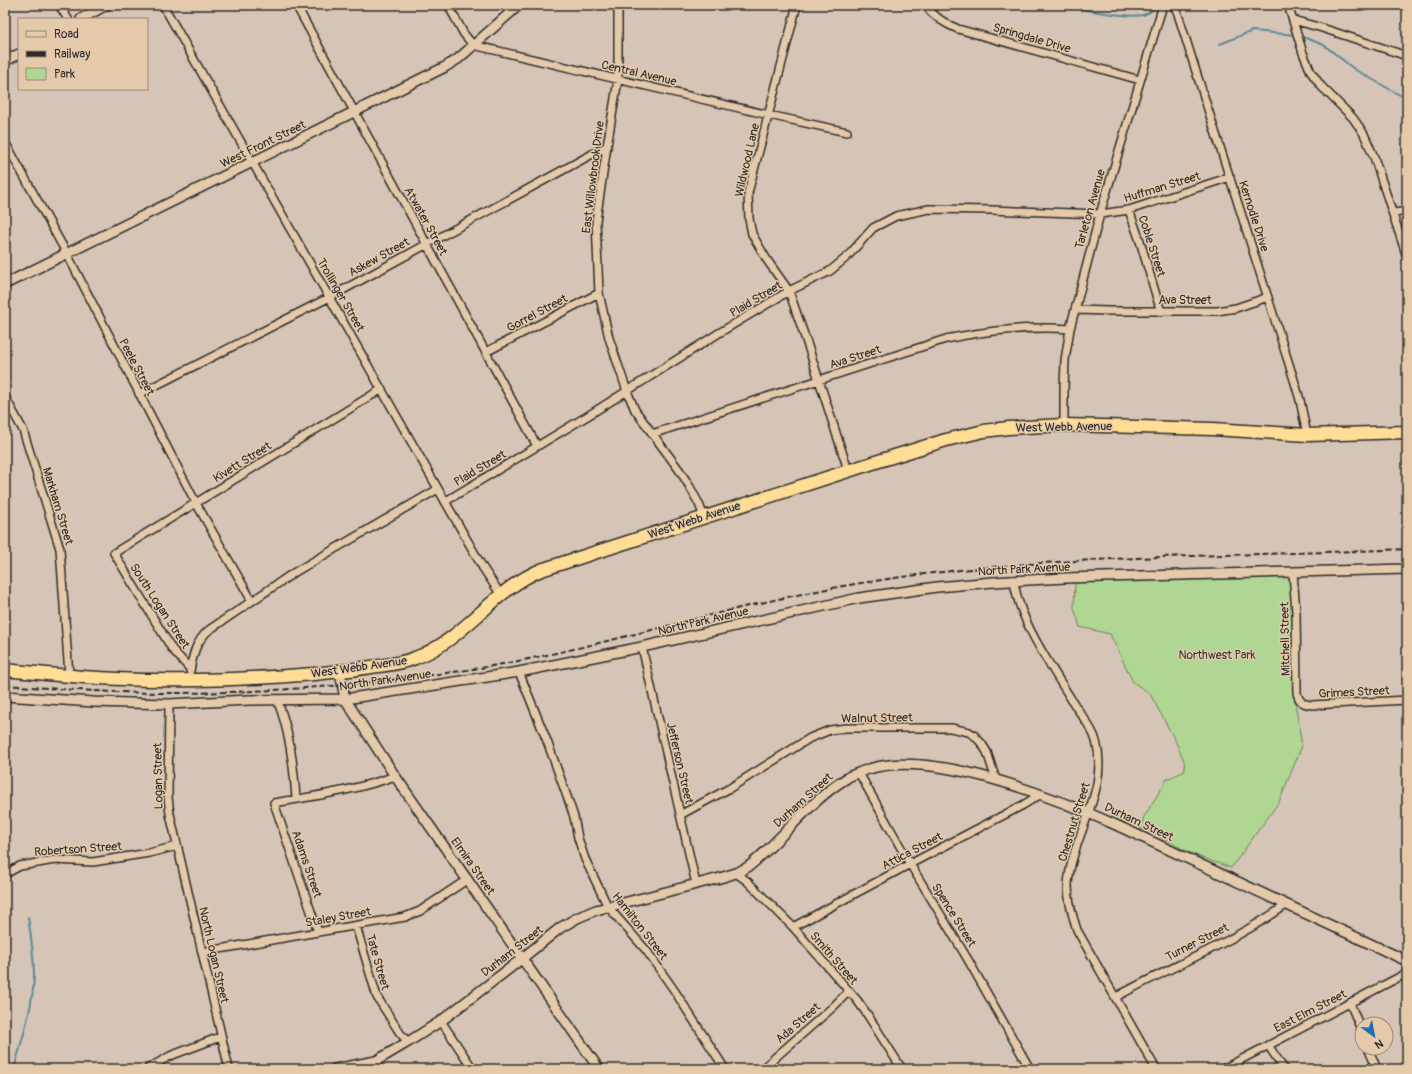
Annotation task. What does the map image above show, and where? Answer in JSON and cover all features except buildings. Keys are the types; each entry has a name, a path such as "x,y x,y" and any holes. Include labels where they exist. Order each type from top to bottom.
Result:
{"highway":[{"name":"West Webb Avenue","path":"5,670 103,678 190,674 296,675 340,672 397,664 415,659 448,641 520,580 541,570 848,470 970,434 1008,428 1064,425 1213,429 1307,435 1407,432"}],"street":[{"path":"60,5 67,18"},
{"path":"83,18 106,5"},
{"name":"Trollinger Street","path":"163,5 251,163 330,297 483,568 501,595"},
{"name":"Atwater Street","path":"296,5 537,446"},
{"path":"448,5 464,34 473,45"},
{"name":"West Front Street","path":"5,284 458,60 519,5"},
{"name":"East Willowbrook Drive","path":"618,5 618,80 596,221 596,255 599,293 610,338 626,391 635,410 690,487 704,517"},
{"name":"Wildwood Lane","path":"797,5 748,193 749,219 752,234 789,291 848,470"},
{"name":"Springdale Drive","path":"926,5 936,16 948,25 958,29 1140,80"},
{"name":"Tarleton Avenue","path":"1064,425 1065,360 1070,329 1100,214 1163,5"},
{"name":"Kernodle Drive","path":"1173,5 1177,11 1268,297 1300,400 1307,435"},
{"path":"1288,5 1303,54 1311,72 1321,86 1353,118 1364,134 1374,156 1394,213 1407,257"},
{"path":"1293,20 1407,56"},
{"name":"Central Avenue","path":"473,45 618,80 847,132"},
{"path":"5,61 18,54"},
{"name":"Peele Street","path":"5,142 66,254 196,503 252,600"},
{"name":"Askew Street","path":"139,394 330,297 607,146"},
{"name":"Huffman Street","path":"1100,214 1129,210 1230,177"},
{"name":"Plaid Street","path":"446,501 789,291 830,271 847,257 873,228 888,219 908,212 929,209 1100,214"},
{"name":"Coble Street","path":"1129,210 1140,241 1161,312"},
{"path":"1394,213 1407,211"},
{"name":"Gorrel Street","path":"486,352 599,293"},
{"name":"Ava Street","path":"1076,310 1161,312 1217,311 1236,308 1268,297"},
{"name":"Ava Street","path":"652,434 669,427 946,339 991,332 1056,328 1070,329"},
{"name":"Kivett Street","path":"114,553 382,389"},
{"name":"Markham Street","path":"5,397 23,430 60,549 69,675"},
{"name":"Plaid Street","path":"190,674 197,644 202,636 252,600 295,572 438,489"},
{"name":"South Logan Street","path":"114,553 172,649 190,674"},
{"name":"North Park Avenue","path":"5,696 93,702 169,704 345,699 519,672 642,647 859,598 937,587 1014,580 1065,578 1407,569"},
{"name":"Mitchell Street","path":"1294,573 1297,694 1303,703"},
{"name":"Chestnut Street","path":"1014,580 1015,591 1019,604 1031,631 1096,741 1100,764 1097,788 1088,812 1072,865 1068,884 1068,897 1077,930 1156,1069"},
{"name":"Jefferson Street","path":"642,647 696,884"},
{"name":"Elmira Street","path":"340,672 345,699 395,776 599,1069"},
{"name":"Hamilton Street","path":"519,672 547,741 569,802 585,859 608,907 646,950 674,990 725,1069"},
{"path":"277,700 283,714 295,779 296,799 352,788 395,776"},
{"name":"Grimes Street","path":"1303,703 1312,705 1407,700"},
{"name":"Logan Street","path":"169,704 168,797 177,846"},
{"name":"Walnut Street","path":"680,815 730,788 810,738 830,730 846,728 951,728 969,732 975,736 987,752 996,780"},
{"name":"Durham Street","path":"335,1069 357,1067 376,1061 408,1042 441,1021 523,959 560,928 577,918 596,910 736,873 748,867 831,789 848,776 869,768 882,766 917,765 957,770 1041,794 1088,812 1407,961"},
{"name":"Spence Street","path":"859,773 910,864 967,958 1030,1069"},
{"name":"Attica Street","path":"793,927 1041,794"},
{"name":"Adams Street","path":"296,799 274,803 318,932"},
{"name":"Robertson Street","path":"5,874 20,866 48,861 93,862 148,853 177,846"},
{"name":"North Logan Street","path":"177,846 187,884 220,1037 229,1069"},
{"name":"Smith Street","path":"736,873 747,881 793,927 867,1014 902,1069"},
{"name":"Staley Street","path":"202,952 356,926 411,915 420,911 468,879"},
{"name":"Turner Street","path":"1116,997 1144,981 1230,938 1286,905"},
{"name":"Tate Street","path":"356,926 376,997 400,1033 408,1042"},
{"name":"East Elm Street","path":"1224,1069 1268,1044 1407,973"},
{"name":"Ada Street","path":"762,1069 833,1008 848,992"},
{"path":"1350,1003 1355,1016"},
{"path":"441,1021 473,1069"},
{"path":"147,1069 170,1056 220,1037"},
{"path":"1268,1044 1284,1069"},
{"path":"1371,1056 1376,1069"}],"green space":[{"name":"Northwest Park","path":"1281,576 1292,577 1295,701 1302,746 1279,802 1231,868 1190,853 1150,831 1140,829 1144,817 1167,779 1185,771 1184,761 1174,738 1150,694 1133,682 1110,634 1080,627 1074,608 1075,582"}],"waterway":[{"path":"1067,5 1093,11 1137,16 1143,15 1154,9"},
{"path":"1220,44 1252,31 1296,35"},
{"path":"1300,36 1324,45 1354,69 1407,99"},
{"path":"14,1069 32,999 34,976 28,917"}],"railway":[{"path":"5,685 107,692 207,693 363,683 441,674 529,659 771,601 868,582 935,573 1069,561 1407,549"}]}
